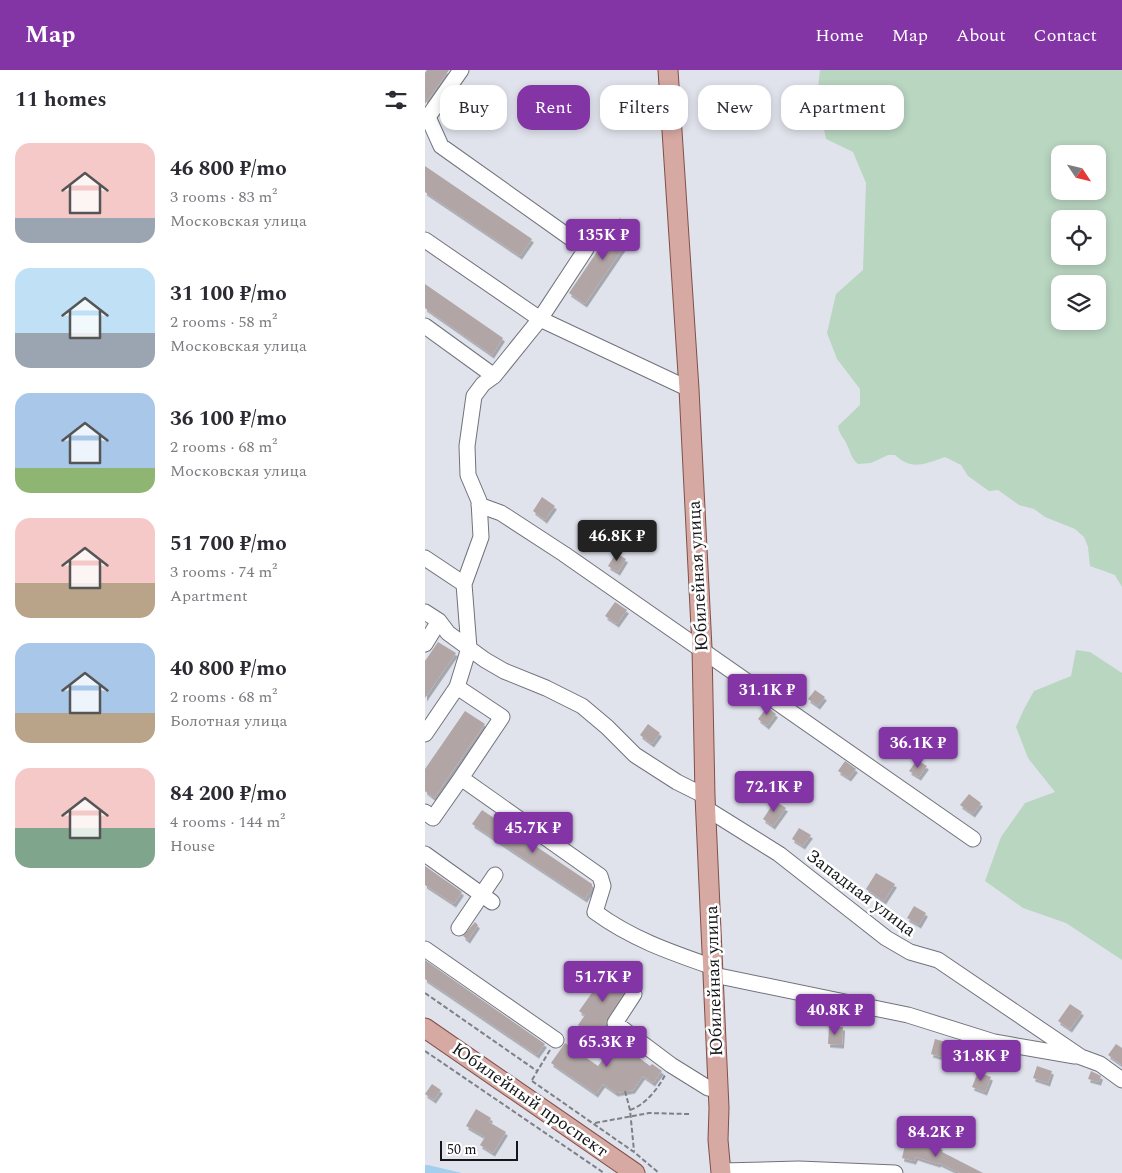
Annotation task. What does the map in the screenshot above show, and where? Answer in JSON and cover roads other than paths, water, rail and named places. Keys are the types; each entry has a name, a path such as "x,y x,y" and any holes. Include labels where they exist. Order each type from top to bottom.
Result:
{"main road":[{"name":"Юбилейная улица","path":"669,70 689,389 702,648 706,803 721,1172"},
{"name":"Юбилейный проспект","path":"425,1028 635,1173"}],"street":[{"path":"425,734 457,687 469,648 464,584 481,538 479,501 468,475 467,446 475,396 483,384 494,376 540,319 586,249 441,146 428,117 461,70"},
{"path":"425,240 540,319 689,389"},
{"path":"425,326 494,376"},
{"path":"479,505 501,513 556,549 702,648 973,838"},
{"path":"425,558 464,584"},
{"name":"Западная улица","path":"425,612 439,621 448,633 504,671 546,688 582,706 607,726 635,755 677,782 779,854 887,938 910,952 938,960 1081,1057 1100,1064 1122,1080"},
{"path":"425,644 439,621"},
{"path":"425,812 433,818 502,717 457,687"},
{"path":"461,778 600,876 603,886 595,912 615,926 648,944 713,971 907,1015 994,1042 1081,1057"},
{"path":"425,854 487,899"},
{"path":"459,928 487,899 495,875"},
{"path":"425,948 556,1040"},
{"path":"634,994 615,1023 708,1088 719,1089"},
{"path":"721,1172 799,1169 888,1172"}],"water":[{"path":"425,1165 428,1165 462,1173 425,1173"}]}
